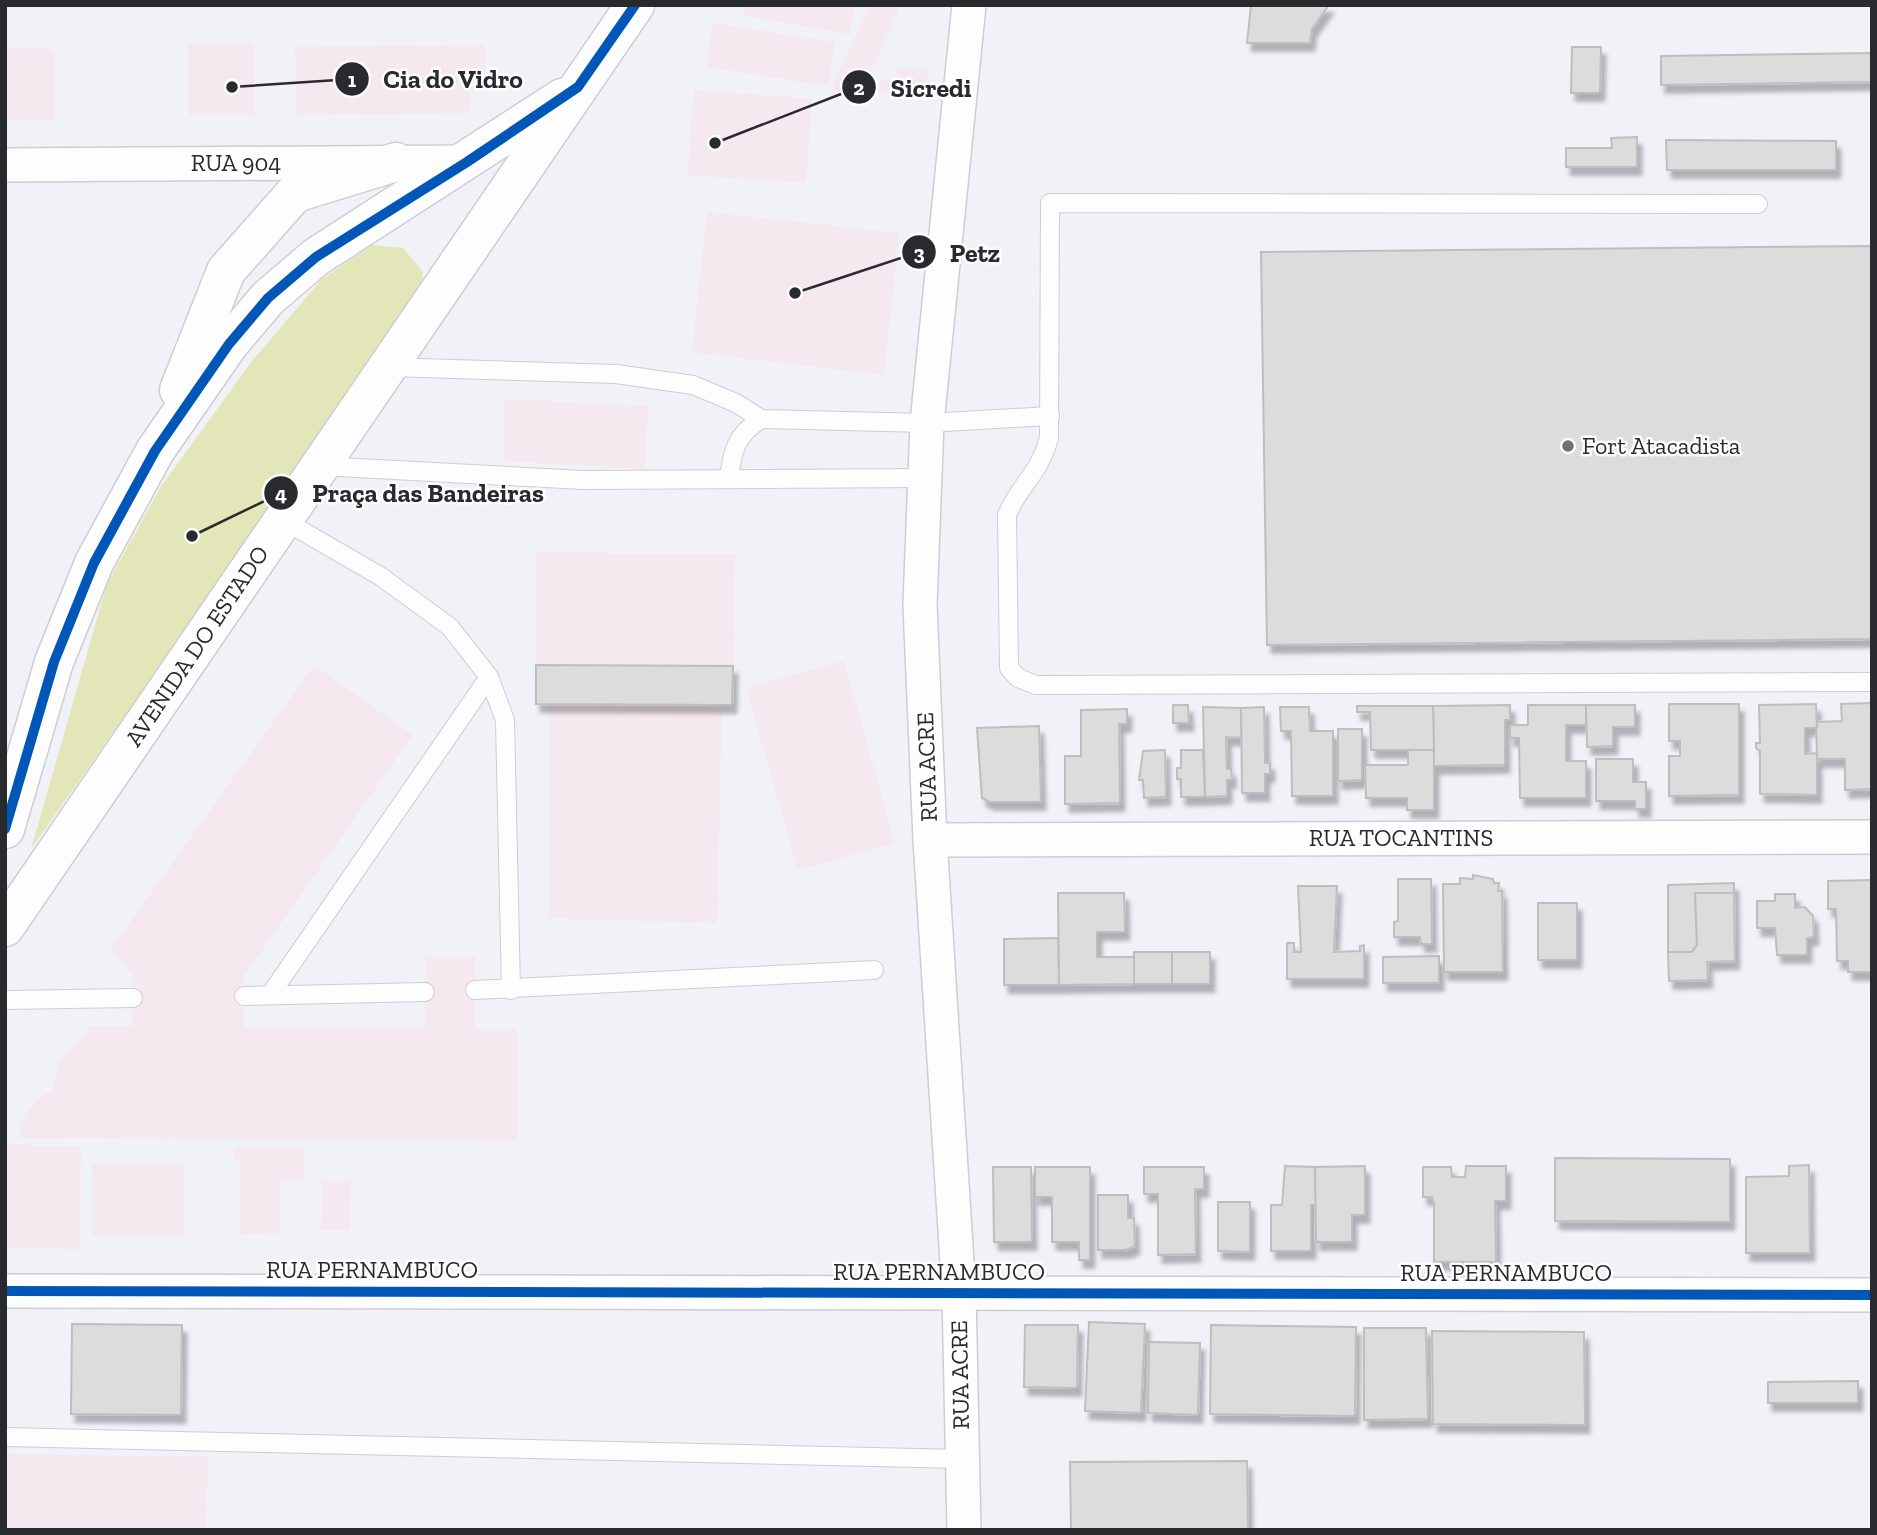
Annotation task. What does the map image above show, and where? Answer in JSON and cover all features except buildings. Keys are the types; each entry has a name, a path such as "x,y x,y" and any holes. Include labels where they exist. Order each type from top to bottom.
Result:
{"main road":[{"name":"AVENIDA DO ESTADO","path":"5,928 635,5"},
{"name":"AVENIDA DO ESTADO","path":"5,829 59,649 94,563 155,451 229,344 268,298 316,257 467,162 578,87"},
{"path":"155,451 226,271 295,193 396,162"}],"street":[{"name":"RUA ACRE","path":"964,1530 959,1293 930,840 920,605 927,423 969,5"},
{"name":"RUA 904","path":"5,165 467,162"},
{"name":"RUA TOCANTINS","path":"930,840 1872,837"},
{"name":"RUA PERNAMBUCO","path":"5,1291 1872,1295"}],"lane":[{"path":"1758,204 1050,203 1050,416 1042,461 1013,500 1007,515 1009,668 1018,678 1036,685 1872,682"},
{"path":"388,367 616,374 693,386 736,403 761,419 927,423 1050,416"},
{"path":"729,479 732,452 738,438 761,419"},
{"path":"320,466 583,480 923,478"},
{"path":"283,520 380,576 450,627 489,677 505,720 512,990"},
{"path":"270,995 489,677"},
{"path":"475,990 874,970"},
{"path":"244,996 425,992"},
{"path":"5,1000 133,998"},
{"path":"5,1437 962,1459"}],"shaded area":[{"path":"746,5 856,5 849,34 743,15"},
{"path":"870,5 901,5 861,91 830,91"},
{"path":"713,23 835,42 828,86 706,67"},
{"path":"188,44 254,44 254,115 188,115"},
{"path":"485,45 485,73 469,74 470,113 296,115 295,47"},
{"path":"5,49 55,49 55,120 5,120"},
{"path":"897,68 928,69 925,95 879,93 880,79 896,80"},
{"path":"694,90 812,99 806,183 688,175"},
{"path":"707,212 899,233 884,375 692,352"},
{"path":"505,399 648,406 645,469 503,461"},
{"path":"536,553 735,554 733,666 536,665"},
{"path":"844,661 895,843 798,870 746,688"},
{"path":"314,665 413,735 244,976 244,1027 425,1028 426,957 475,957 475,1029 517,1029 517,1141 20,1138 20,1126 27,1112 53,1089 58,1064 75,1043 87,1036 87,1026 132,1026 133,975 111,949"},
{"path":"549,704 722,705 717,923 549,918"},
{"path":"5,1145 81,1146 80,1249 5,1248"},
{"path":"234,1148 304,1149 304,1180 280,1180 280,1235 240,1234 240,1160 234,1160"},
{"path":"92,1163 184,1165 184,1237 93,1235"},
{"path":"322,1181 351,1181 350,1230 321,1230"},
{"path":"5,1454 209,1457 204,1530 5,1530"}],"green space":[{"path":"372,245 403,248 423,272 420,296 31,849 107,584 160,488 252,361 321,280"}],"cycle path":[{"path":"5,829 54,662 94,563 155,451 229,344 268,298 316,257 467,162 578,87 635,5"},
{"path":"5,1291 1872,1295"}],"place":[{"name":"Cia do Vidro","path":"232,87"},
{"name":"Sicredi","path":"715,143"},
{"name":"Petz","path":"795,293"},
{"name":"Fort Atacadista","path":"1568,446"},
{"name":"Praça das Bandeiras","path":"192,536"}]}
